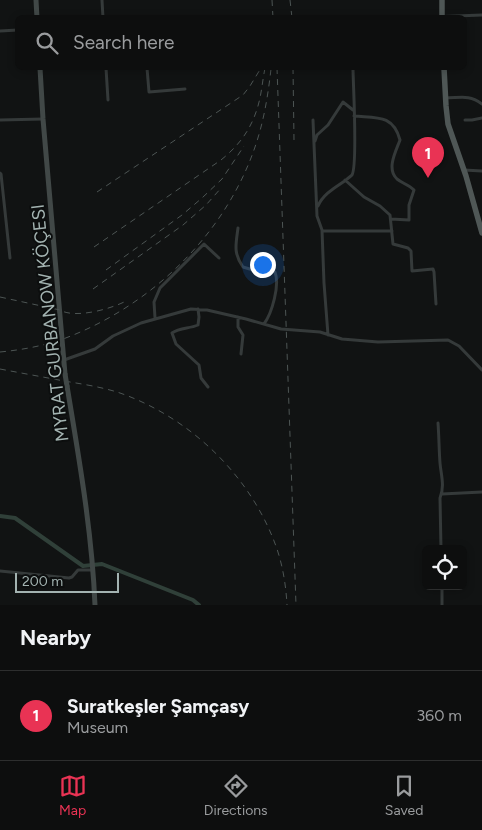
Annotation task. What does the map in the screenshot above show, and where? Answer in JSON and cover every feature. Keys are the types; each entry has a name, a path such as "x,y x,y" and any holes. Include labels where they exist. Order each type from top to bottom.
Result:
{"main road":[{"path":"442,0 442,15"},
{"path":"444,70 448,124 464,170 482,233"}],"street":[{"path":"36,0 37,15"},
{"path":"102,0 103,15"},
{"path":"467,16 482,15"},
{"path":"0,31 15,30"},
{"name":"MYRAT GURBANOW KÖÇESI","path":"40,70 65,374 81,472 93,570 94,605"},
{"path":"106,70 108,100"},
{"path":"147,70 149,92 185,89"},
{"path":"317,209 327,194 352,176 354,169 353,70"},
{"path":"445,98 469,97 482,104"},
{"path":"314,144 317,135 328,124 343,102 354,110"},
{"path":"354,116 375,117 387,121 394,126 399,137 400,140 392,164 393,172 396,178 411,186 414,190 409,205 409,220 391,219"},
{"path":"465,120 482,118"},
{"path":"0,120 43,119"},
{"path":"313,120 317,216 322,231 328,334"},
{"path":"464,170 482,172"},
{"path":"0,173 10,258"},
{"path":"345,180 364,197 380,206 390,216 393,244 408,248 411,251 412,271 433,269 436,304"},
{"path":"238,228 236,253 237,260 243,268 274,272 276,275 272,309 264,324"},
{"path":"322,231 392,231"},
{"path":"155,318 154,302 160,288 204,244 218,258"},
{"path":"64,360 95,349 113,336 141,323 191,308 238,317 281,329 320,332 342,339 378,342 448,340 459,346 482,370"},
{"path":"198,309 198,325 193,328 178,329 172,333 176,344 199,365 201,378 208,387"},
{"path":"238,317 238,327 242,335 241,354"},
{"path":"438,423 440,465 443,478 440,498 441,545"},
{"path":"442,494 482,492"},
{"path":"0,571 69,578 78,570 93,570"},
{"path":"442,590 442,605"}],"waterway":[{"path":"0,516 15,518 83,566 102,564 193,600 199,605"}],"railway":[{"path":"272,0 273,15"},
{"path":"290,0 292,15"},
{"path":"97,192 243,95 260,70"},
{"path":"94,247 221,160 235,147 251,125 260,98 265,70"},
{"path":"0,352 48,344 95,325 125,308 154,287 180,264 204,238 225,210 242,179 261,127 271,70"},
{"path":"277,70 296,605"},
{"path":"293,70 294,140"},
{"path":"106,270 182,215 202,198 222,179 244,146"},
{"path":"93,289 183,225 206,205 222,187"},
{"path":"0,297 75,314 102,310 126,301"},
{"path":"0,369 120,393 146,404 194,434 216,453 235,475 252,498 266,523 281,563 287,605"}],"place":[{"name":"Suratkeşler Şamçasy","path":"428,178"}]}
